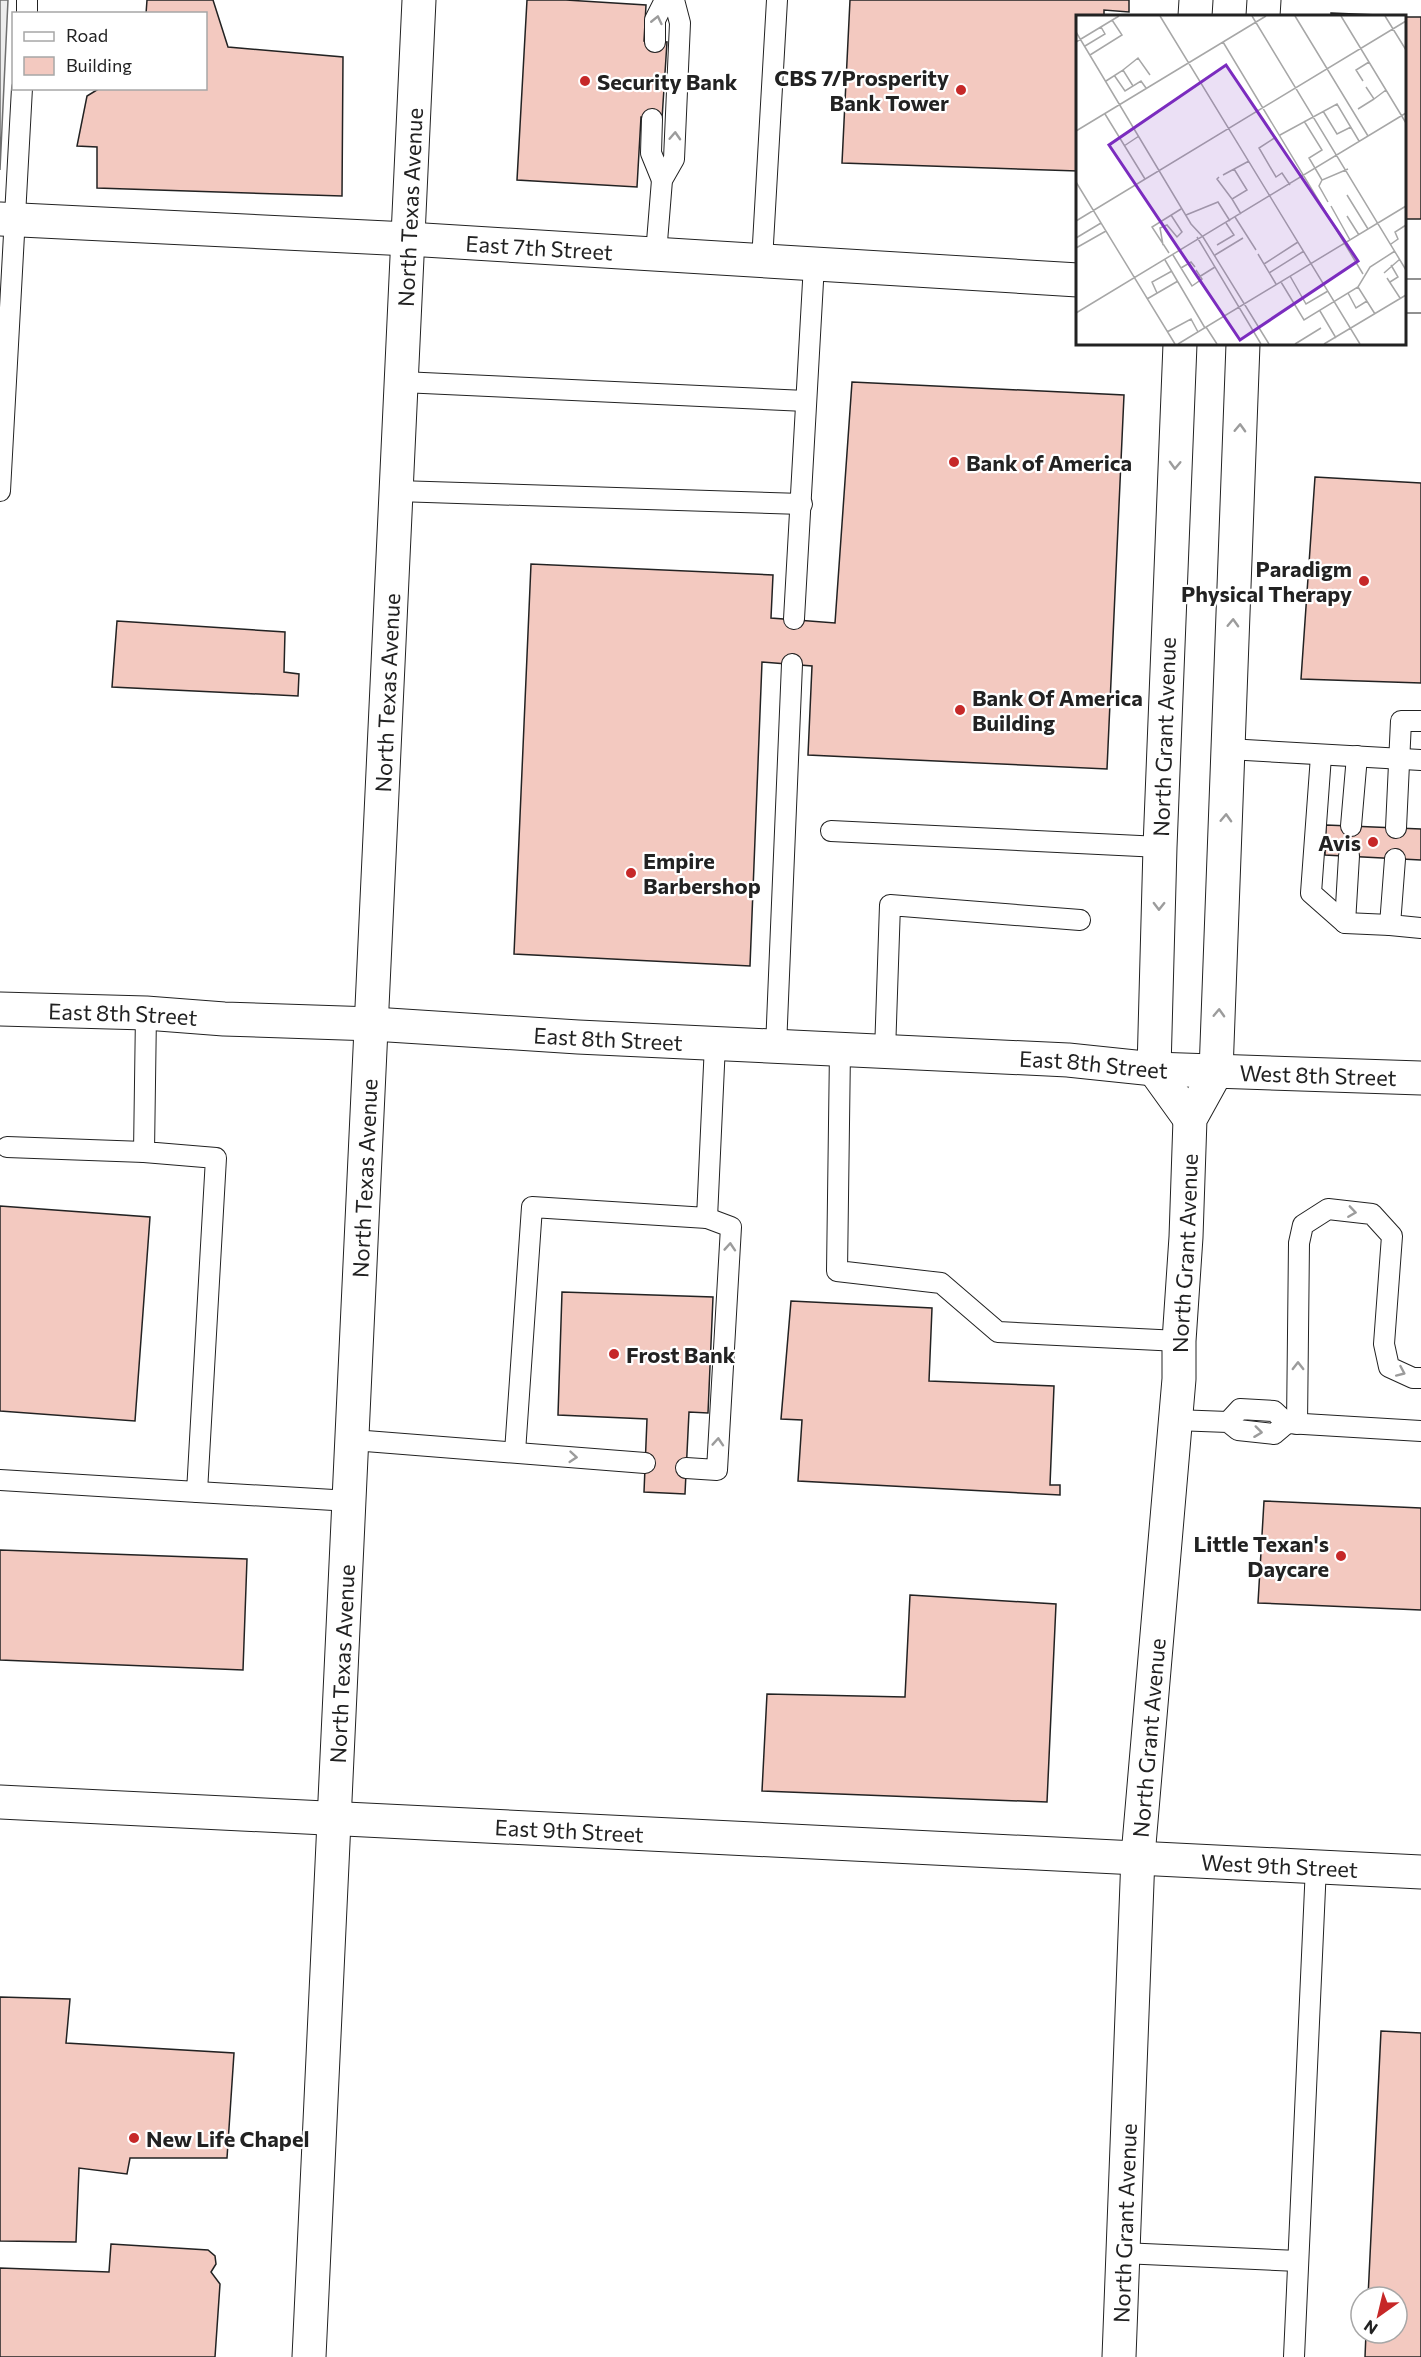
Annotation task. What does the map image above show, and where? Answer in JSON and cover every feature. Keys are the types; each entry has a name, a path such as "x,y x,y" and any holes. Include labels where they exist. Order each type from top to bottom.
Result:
{"street":[{"name":"North Texas Avenue","path":"309,2357 419,0"},
{"path":"1195,15 1196,0"},
{"path":"1263,15 1264,0"},
{"name":"East 7th Street","path":"7,219 408,239 1076,280"},
{"name":"North Grant Avenue","path":"1154,1069 1160,847 1180,345"},
{"name":"North Grant Avenue","path":"1119,2357 1138,1856 1179,1379 1190,1119 1216,1072 1244,345"},
{"name":"East 8th Street","path":"0,1010 146,1013 224,1020 373,1024 715,1044 1068,1060 1154,1069 1216,1072"},
{"path":"1154,1069 1190,1119"},
{"name":"West 8th Street","path":"1216,1072 1421,1078"},
{"name":"East 9th Street","path":"0,1802 1138,1856"},
{"name":"West 9th Street","path":"1138,1856 1421,1872"}],"lane":[{"path":"655,42 655,20 665,0"},
{"path":"656,254 662,180 674,159 680,23 674,0"},
{"path":"762,261 777,0"},
{"path":"0,491 7,219 22,90"},
{"path":"652,118 651,153 662,180"},
{"path":"794,619 814,264"},
{"path":"402,382 806,401"},
{"path":"397,491 802,504"},
{"path":"776,1047 792,664"},
{"path":"1396,828 1401,721 1421,721"},
{"path":"1228,749 1421,760"},
{"path":"1321,756 1311,893 1345,923 1421,928"},
{"path":"1351,826 1357,756"},
{"path":"831,831 1160,847"},
{"path":"1345,923 1350,856"},
{"path":"1390,925 1395,858"},
{"path":"885,1052 890,905 1080,920"},
{"path":"144,1152 146,1013"},
{"path":"707,1218 715,1044"},
{"path":"840,1050 837,1271 941,1283 998,1332 1179,1341"},
{"path":"7,1147 144,1152 216,1158 197,1492"},
{"path":"515,1452 532,1207 707,1218 732,1227 717,1470 686,1468"},
{"path":"1292,1424 1299,1243 1303,1225 1328,1209 1372,1214 1392,1236 1384,1344 1389,1367 1413,1378 1421,1378"},
{"path":"1175,1420 1228,1422 1238,1430 1274,1434 1292,1424 1421,1431"},
{"path":"353,1440 645,1463"},
{"path":"0,1480 350,1501"},
{"path":"1294,2357 1316,1866"},
{"path":"1122,2253 1298,2260"}],"shaded area":[{"path":"0,0 8,0 0,170"}],"building":[{"path":"147,0 213,0 228,47 343,57 342,196 97,188 97,147 77,146 87,96 97,90 207,90 207,12 146,12"},
{"path":"527,0 646,5 644,41 667,42 662,119 641,117 637,187 517,180"},
{"name":"CBS 7/Prosperity Bank Tower","path":"850,0 1129,0 1129,12 1104,10 1104,15 1076,15 1076,171 842,163"},
{"path":"1331,13 1378,15 1331,15"},
{"path":"1406,17 1421,17 1421,219 1406,219"},
{"name":"Bank Of America Building","path":"852,382 1124,395 1107,769 808,755 812,666 762,662 750,966 514,954 531,564 773,575 771,618 835,623"},
{"name":"Paradigm Physical Therapy","path":"1315,477 1421,483 1421,683 1301,679"},
{"path":"117,621 285,632 284,672 299,674 298,696 112,687"},
{"name":"Avis","path":"1326,825 1421,829 1421,860 1325,855"},
{"path":"0,1206 150,1217 135,1421 0,1411"},
{"path":"562,1292 713,1297 708,1413 689,1412 685,1494 644,1492 647,1419 558,1415"},
{"path":"791,1301 932,1308 929,1381 1054,1386 1050,1485 1060,1485 1060,1495 798,1481 802,1420 781,1419"},
{"name":"Little Texan's Daycare","path":"1264,1501 1421,1508 1421,1610 1258,1603"},
{"path":"0,1550 247,1559 243,1670 0,1660"},
{"path":"910,1595 1056,1604 1047,1802 762,1791 767,1694 905,1697"},
{"path":"0,1997 70,1999 66,2043 234,2053 227,2158 130,2158 127,2174 79,2168 76,2242 0,2241"},
{"path":"1381,2031 1421,2033 1421,2357 1365,2357 1366,2345 1409,2345 1409,2285 1369,2285"},
{"path":"111,2244 208,2250 215,2256 216,2264 211,2272 220,2284 215,2357 0,2357 0,2268 109,2272"}],"place":[{"name":"Security Bank","path":"585,81"},
{"name":"CBS 7/Prosperity Bank Tower","path":"961,90"},
{"name":"Bank of America","path":"954,462"},
{"name":"Paradigm Physical Therapy","path":"1364,581"},
{"name":"Bank Of America Building","path":"960,710"},
{"name":"Avis","path":"1373,842"},
{"name":"Empire Barbershop","path":"631,873"},
{"name":"Frost Bank","path":"614,1354"},
{"name":"Little Texan's Daycare","path":"1341,1556"},
{"name":"New Life Chapel","path":"134,2138"}]}
